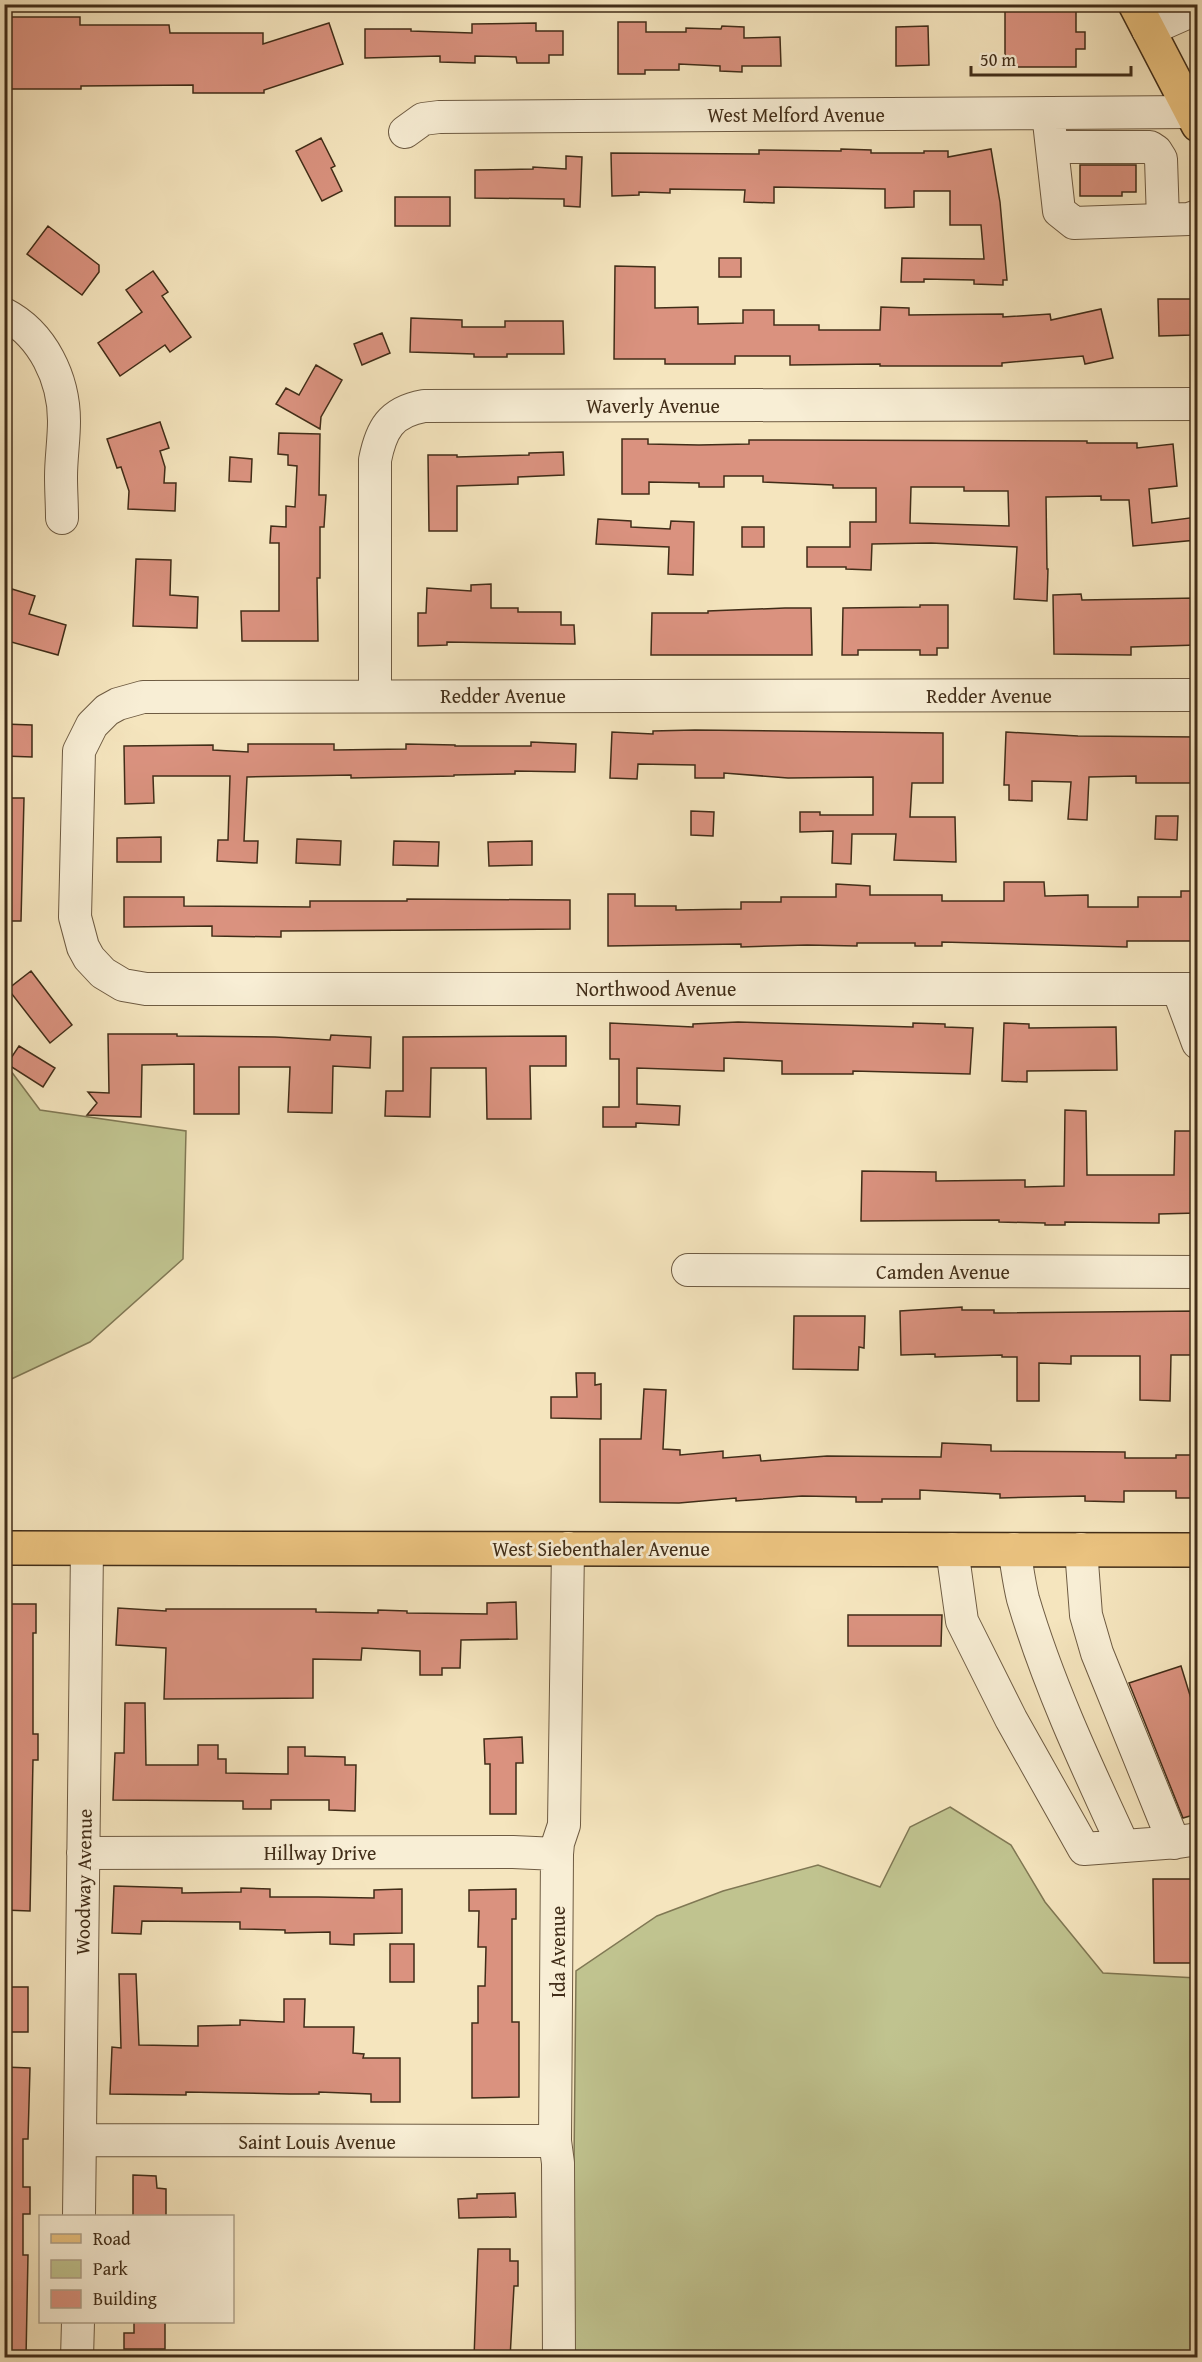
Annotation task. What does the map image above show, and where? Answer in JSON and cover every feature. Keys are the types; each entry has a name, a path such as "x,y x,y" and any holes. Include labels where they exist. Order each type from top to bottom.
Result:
{"main road":[{"path":"1141,17 1194,118"},
{"name":"West Siebenthaler Avenue","path":"4,1548 1197,1550"}],"street":[{"path":"1141,17 1197,8"},
{"path":"1048,113 1059,211 1074,223 1189,219 1197,216"},
{"name":"West Melford Avenue","path":"405,132 423,119 439,117 1048,113 1194,118"},
{"path":"1052,147 1150,147 1161,159 1163,220"},
{"path":"4,314 14,319 42,346 52,364 58,384 64,421 61,477 62,518"},
{"name":"Waverly Avenue","path":"375,695 375,460 384,430 392,420 413,408 447,406 1197,404"},
{"name":"Redder Avenue","path":"116,982 103,973 89,958 75,917 80,751 92,725 107,710 118,704 143,697 1197,695"},
{"name":"Northwood Avenue","path":"116,982 133,988 146,989 1188,989"},
{"path":"1188,989 1197,1043"},
{"name":"Camden Avenue","path":"688,1270 1197,1272"},
{"name":"Woodway Avenue","path":"79,2215 87,1548"},
{"name":"Ida Avenue","path":"559,2358 558,2163 555,2141 557,1854 564,1825 568,1548"},
{"path":"952,1549 962,1621 1011,1719 1084,1850 1186,1841 1097,1653 1086,1615 1081,1549"},
{"path":"1014,1549 1023,1597 1050,1679 1080,1752 1123,1845"},
{"name":"Hillway Drive","path":"83,1853 513,1852 557,1854"},
{"name":"Saint Louis Avenue","path":"80,2140 555,2141"},
{"path":"77,2358 78,2323"}],"green space":[{"path":"5,1063 40,1110 186,1131 183,1259 90,1342 5,1382"},
{"path":"950,1807 1011,1845 1045,1902 1103,1973 1197,1978 1197,2357 572,2358 576,1971 657,1916 723,1891 818,1865 880,1887 910,1827"}],"building":[{"path":"1005,4 1076,6 1076,32 1085,32 1085,49 1076,49 1076,67 1005,67"},
{"path":"8,17 80,17 80,25 169,25 170,33 263,33 263,44 329,23 343,64 264,90 264,93 193,93 193,85 8,89"},
{"path":"618,22 646,22 646,32 686,32 686,28 721,29 722,26 744,27 744,38 780,37 781,66 742,66 742,72 720,71 720,66 679,64 679,70 645,70 645,74 618,74"},
{"path":"536,23 536,31 563,31 563,55 549,55 549,63 517,63 516,57 475,56 475,63 440,62 440,56 365,58 365,29 472,33 472,24"},
{"path":"928,26 929,65 896,66 896,27"},
{"path":"321,138 335,166 331,168 342,191 322,201 296,151"},
{"path":"841,149 871,150 871,153 948,151 948,157 991,149 1000,202 1007,280 1003,280 1003,285 974,284 974,280 924,279 924,282 901,282 902,258 984,259 981,225 950,225 950,191 914,191 914,207 885,208 885,189 774,187 774,203 744,202 745,190 670,189 670,193 639,192 639,195 612,196 611,153 759,154 759,150 841,151"},
{"path":"566,156 582,157 580,207 564,206 564,199 475,198 475,170 533,169 533,167 566,169"},
{"path":"1080,165 1136,165 1136,192 1122,192 1122,196 1080,196"},
{"path":"395,197 450,197 450,226 395,226"},
{"path":"48,226 99,265 99,272 82,295 27,254"},
{"path":"719,258 741,258 741,277 719,277"},
{"path":"615,266 655,267 655,308 698,307 698,324 743,323 743,310 774,310 774,325 819,325 819,330 880,330 881,307 909,308 909,315 1003,314 1003,317 1050,314 1051,320 1101,309 1113,358 1085,364 1083,356 1002,363 1002,366 790,365 790,356 735,356 735,364 665,364 665,359 614,359"},
{"path":"153,271 168,292 162,296 191,337 170,352 165,345 120,376 98,343 142,312 126,290"},
{"path":"1158,299 1197,299 1197,326 1193,326 1193,335 1159,336"},
{"path":"411,318 462,320 462,327 505,327 505,321 563,321 564,354 507,354 507,357 474,357 474,354 410,352"},
{"path":"382,333 390,353 362,365 354,344"},
{"path":"316,365 342,380 321,417 320,429 276,404 286,388 299,395"},
{"path":"160,422 169,448 160,451 165,467 164,483 176,483 175,511 128,509 129,491 121,467 117,468 107,439"},
{"path":"279,433 320,434 319,495 326,495 324,527 320,527 320,578 317,578 318,641 242,641 241,611 279,611 279,543 270,543 271,526 286,527 286,506 295,507 297,466 288,465 288,455 278,454"},
{"path":"622,439 648,439 648,444 699,445 749,444 749,440 1087,441 1087,443 1137,443 1137,448 1173,444 1177,486 1149,489 1152,523 1197,517 1197,540 1133,546 1129,500 1101,500 1101,496 1046,497 1047,601 1014,599 1017,547 931,543 872,544 871,570 846,569 846,567 807,567 807,547 850,547 850,522 876,522 876,488 833,488 833,485 763,482 763,476 724,476 724,487 699,487 699,483 649,482 649,494 622,494","holes":["911,487 964,487 964,491 1008,491 1009,526 910,523"]},
{"path":"563,452 564,475 518,477 518,484 457,486 457,531 429,531 428,455 457,455 457,457"},
{"path":"230,457 252,459 251,482 229,481"},
{"path":"598,519 631,521 631,527 670,529 671,521 694,522 693,575 668,574 669,547 596,544"},
{"path":"742,527 764,527 764,547 742,547"},
{"path":"136,559 171,560 170,595 198,597 197,628 133,626"},
{"path":"491,584 491,608 518,608 518,612 561,612 561,625 574,625 575,644 447,642 447,645 418,646 418,613 426,613 427,588 471,591 471,585"},
{"path":"12,589 35,596 29,614 66,625 58,655 4,640 4,600 9,601"},
{"path":"1081,594 1082,600 1197,598 1197,645 1131,647 1131,655 1054,654 1053,595"},
{"path":"920,605 948,605 948,648 937,648 937,655 920,655 920,650 858,650 858,655 842,655 843,608 920,607"},
{"path":"811,608 812,655 651,655 652,613 708,613 708,611"},
{"path":"4,724 32,725 32,757 4,756"},
{"path":"653,731 943,733 943,783 912,783 910,817 955,817 956,862 894,860 896,834 852,834 851,864 832,863 833,831 800,832 800,812 820,812 820,815 873,815 873,777 788,778 724,773 724,778 695,778 695,765 638,764 637,779 610,778 612,732 653,734"},
{"path":"1006,732 1078,736 1197,737 1197,783 1136,783 1136,776 1089,777 1087,820 1068,819 1071,782 1032,781 1032,801 1009,800 1009,785 1004,785"},
{"path":"531,742 576,744 575,772 515,771 515,774 351,778 351,775 247,777 244,841 258,841 257,863 217,861 218,840 228,840 230,776 153,776 154,803 125,804 124,746 213,745 213,750 248,752 248,744 334,744 334,750 406,749 406,744 531,746"},
{"path":"4,798 24,798 21,921 4,921"},
{"path":"691,811 714,812 713,836 691,835"},
{"path":"1156,816 1178,816 1177,840 1155,839"},
{"path":"161,837 161,862 117,862 117,838"},
{"path":"297,839 341,841 340,865 296,863"},
{"path":"394,841 439,842 438,866 393,865"},
{"path":"532,841 532,865 489,866 488,842"},
{"path":"1004,882 1044,882 1045,896 1088,895 1088,907 1138,907 1138,897 1181,897 1181,891 1197,891 1197,941 1127,941 1127,947 942,942 942,946 915,946 915,943 857,943 857,946 741,947 741,944 608,946 608,894 635,894 635,906 676,906 676,910 741,909 741,902 781,902 781,897 836,897 836,884 870,886 870,895 942,895 942,901 1004,901"},
{"path":"124,897 184,897 184,906 310,907 310,901 570,900 570,929 281,931 281,937 212,936 212,926 124,927"},
{"path":"31,971 72,1025 50,1043 8,989"},
{"path":"738,1022 913,1027 913,1023 973,1028 970,1074 853,1071 853,1074 782,1074 782,1061 724,1058 724,1071 637,1068 637,1104 680,1106 679,1125 636,1123 636,1127 603,1127 603,1107 619,1107 619,1059 610,1059 610,1023 693,1027 693,1024"},
{"path":"1004,1023 1029,1024 1029,1028 1116,1027 1117,1070 1027,1071 1027,1082 1002,1081"},
{"path":"108,1034 177,1034 177,1036 330,1040 331,1035 371,1037 370,1068 333,1066 332,1113 288,1112 290,1067 239,1067 239,1114 194,1114 194,1064 142,1065 141,1117 87,1115 97,1103 88,1092 109,1093"},
{"path":"566,1036 566,1066 530,1066 531,1119 487,1119 486,1068 431,1068 430,1117 385,1116 386,1091 403,1091 403,1037"},
{"path":"19,1046 55,1068 43,1087 7,1064"},
{"path":"1065,1110 1086,1111 1087,1175 1174,1175 1175,1131 1195,1131 1197,1213 1159,1214 1159,1223 1065,1222 1065,1225 1045,1225 1045,1223 999,1222 999,1220 861,1221 862,1171 936,1172 936,1181 1025,1180 1025,1187 1064,1186"},
{"path":"962,1307 962,1310 994,1310 994,1313 1197,1311 1197,1355 1171,1355 1170,1401 1140,1400 1140,1356 1071,1356 1071,1364 1039,1363 1039,1401 1017,1401 1017,1357 901,1355 900,1311"},
{"path":"794,1316 865,1316 864,1348 859,1347 858,1370 793,1369"},
{"path":"576,1373 595,1373 595,1385 601,1384 601,1419 551,1418 551,1397 577,1397"},
{"path":"644,1389 666,1390 663,1449 680,1450 680,1455 723,1451 723,1458 760,1455 761,1461 827,1456 941,1457 942,1443 991,1445 991,1451 1125,1452 1125,1458 1176,1458 1176,1455 1197,1455 1197,1498 1176,1498 1176,1491 1124,1491 1124,1502 1085,1501 1085,1496 1000,1498 1000,1494 920,1490 920,1499 882,1499 882,1502 856,1502 856,1497 802,1496 679,1503 600,1502 600,1439 641,1439"},
{"path":"516,1602 517,1639 461,1640 460,1668 442,1668 442,1675 420,1675 420,1651 362,1648 361,1660 313,1659 313,1698 164,1699 166,1648 116,1645 118,1608 166,1611 166,1609 316,1609 316,1612 378,1613 378,1610 407,1611 407,1613 487,1614 487,1603"},
{"path":"4,1604 36,1604 36,1633 33,1633 33,1734 38,1734 38,1760 33,1760 30,1911 4,1910"},
{"path":"848,1615 942,1615 941,1646 848,1646"},
{"path":"1181,1666 1197,1718 1197,1814 1183,1818 1129,1683"},
{"path":"125,1703 145,1703 146,1765 198,1765 198,1745 218,1745 218,1759 226,1759 226,1773 288,1774 288,1747 305,1747 305,1756 345,1757 345,1765 356,1765 355,1811 329,1810 329,1800 271,1800 271,1809 243,1809 243,1801 113,1800 115,1753 124,1753"},
{"path":"522,1737 523,1763 516,1763 516,1814 490,1814 490,1764 485,1764 484,1739"},
{"path":"1153,1879 1197,1879 1197,1963 1154,1963"},
{"path":"114,1886 182,1888 182,1893 241,1892 241,1888 270,1889 270,1897 374,1898 374,1890 402,1889 402,1933 354,1934 354,1945 330,1944 330,1932 285,1933 285,1930 240,1929 240,1922 142,1921 141,1934 112,1933"},
{"path":"516,1889 516,1919 512,1919 512,2022 519,2022 519,2097 472,2098 472,2023 478,2023 478,1986 485,1986 486,1947 478,1947 479,1911 469,1911 469,1890"},
{"path":"390,1944 414,1944 414,1982 390,1982"},
{"path":"119,1974 136,1974 139,2045 198,2046 198,2026 240,2025 240,2020 284,2022 284,1999 305,1999 304,2027 354,2027 353,2053 364,2054 363,2058 400,2058 400,2102 371,2102 371,2094 319,2092 319,2094 186,2092 186,2095 110,2094 112,2047 121,2048"},
{"path":"4,1987 28,1987 28,2032 4,2032"},
{"path":"4,2067 30,2068 28,2139 23,2139 23,2187 30,2187 30,2214 23,2214 23,2255 28,2255 26,2358 4,2358"},
{"path":"133,2175 156,2176 157,2188 166,2189 166,2215 133,2215"},
{"path":"515,2193 516,2217 459,2218 458,2199 477,2198 477,2194"},
{"path":"478,2249 510,2249 510,2261 518,2261 518,2286 514,2286 510,2358 474,2358"},
{"path":"134,2323 165,2323 165,2349 124,2349 124,2333 134,2333"}]}
